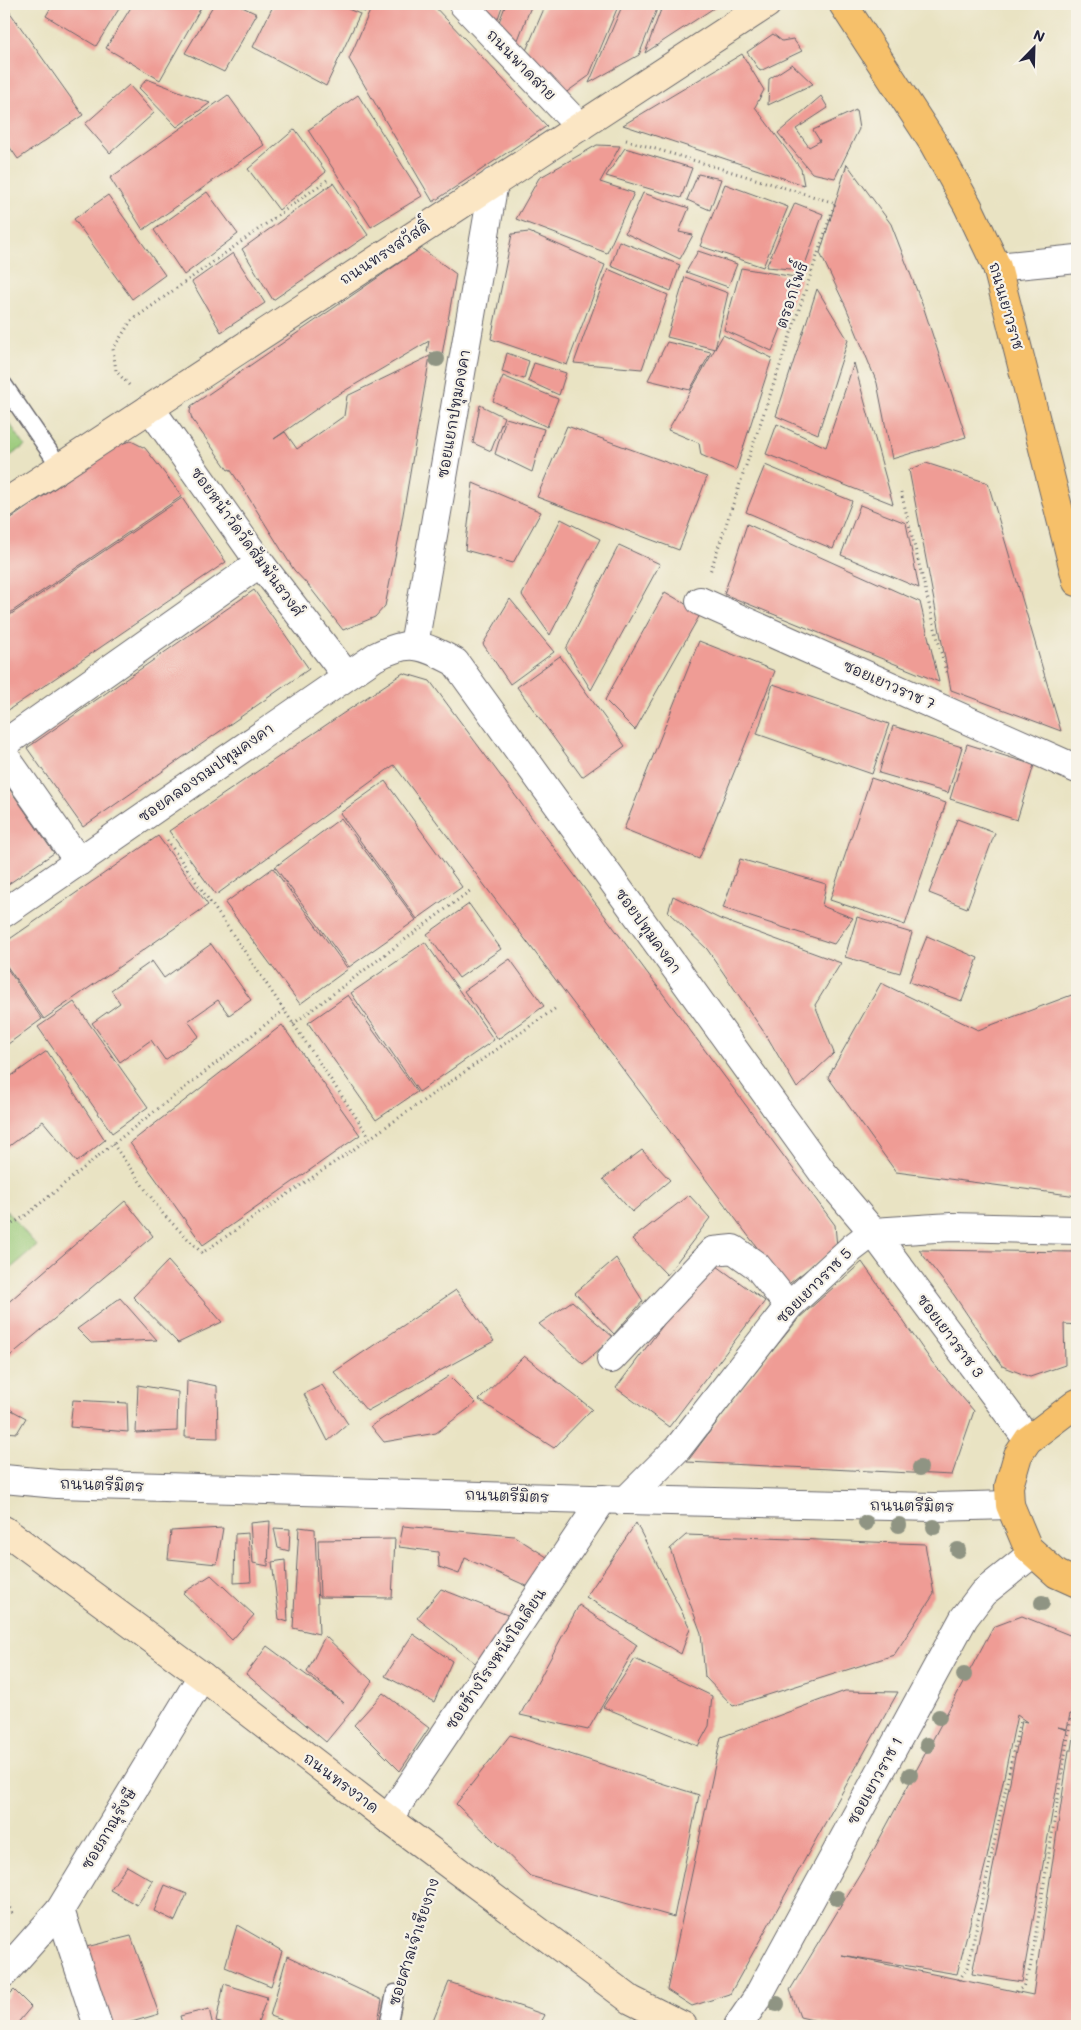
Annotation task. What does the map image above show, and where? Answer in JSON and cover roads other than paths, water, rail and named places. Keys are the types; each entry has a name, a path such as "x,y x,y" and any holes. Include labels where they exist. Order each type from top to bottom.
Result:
{"main road":[{"name":"ถนนเยาวราช","path":"843,4 932,141 968,206 997,267 1077,582"},
{"path":"1077,1403 1028,1440 1018,1456 1009,1486 1010,1505 1028,1548 1057,1574 1077,1583"}],"street":[{"name":"ถนนพาดสาย","path":"463,4 580,127"},
{"name":"ถนนทรงสวัสดิ์","path":"4,504 767,4"},
{"name":"ซอยแยกปทุมคงคา","path":"414,645 494,182"},
{"path":"997,267 1077,259"},
{"name":"ซอยหน้าวัดวัดสัมพันธวงศ์","path":"150,408 260,563 346,675"},
{"path":"4,744 260,563"},
{"name":"ซอยเยาวราช 7","path":"700,601 1077,769"},
{"name":"ซอยคลองถมปทุมคงคา","path":"4,913 346,675 395,646 414,645"},
{"name":"ซอยปทุมคงคา","path":"414,645 435,651 455,662 823,1173 873,1232"},
{"path":"4,755 79,862"},
{"path":"873,1232 952,1227 1077,1230"},
{"name":"ซอยเยาวราช 5","path":"614,1499 678,1448 789,1306 852,1248 873,1232"},
{"name":"ซอยเยาวราช 3","path":"873,1232 1028,1440"},
{"path":"611,1359 713,1251 733,1249 757,1266 789,1306"},
{"name":"ถนนตรีมิตร","path":"4,1479 57,1484 614,1499 934,1507 1010,1505"},
{"name":"ซอยข้างโรงหนังโอเดียน","path":"388,1819 614,1499"},
{"name":"ถนนทรงวาด","path":"4,1530 202,1676 388,1819 631,2000 683,2026"},
{"name":"ซอยเยาวราช 1","path":"738,2026 762,1989 964,1618 983,1594 1033,1553"},
{"name":"ซอยภาณุรังษี","path":"4,1973 60,1910 202,1676"},
{"path":"60,1910 98,2026"}],"lane":[{"path":"4,385 60,467"},
{"name":"ซอยศาลเจ้าเชียงกง","path":"388,2026 396,1993"}]}
